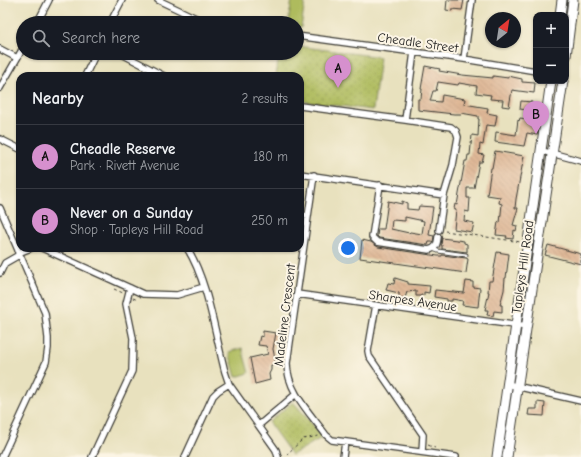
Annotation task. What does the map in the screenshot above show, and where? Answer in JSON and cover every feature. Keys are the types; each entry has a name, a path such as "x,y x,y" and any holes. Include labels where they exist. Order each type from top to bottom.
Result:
{"main road":[{"path":"560,12 562,0"},
{"path":"567,48 573,0"},
{"name":"Tapleys Hill Road","path":"497,457 551,84"},
{"name":"Tapleys Hill Road","path":"508,457 551,153 562,84"}],"street":[{"path":"41,16 49,0"},
{"path":"114,16 122,0"},
{"path":"158,0 192,16"},
{"path":"464,59 472,0"},
{"name":"Cheadle Street","path":"304,37 464,59 533,70"},
{"path":"0,49 16,57"},
{"path":"405,120 414,52"},
{"path":"0,88 16,60"},
{"path":"87,72 93,60"},
{"path":"133,60 156,72"},
{"path":"304,107 451,127 456,131 458,137 453,165 444,195 439,230"},
{"path":"0,139 16,147"},
{"path":"541,151 581,161"},
{"path":"304,174 444,195"},
{"name":"Madeline Crescent","path":"304,244 314,175"},
{"path":"380,185 372,237 374,240 377,242 429,250 436,246 438,237"},
{"path":"0,208 1,216 16,248"},
{"path":"304,216 308,216"},
{"path":"0,273 5,263 23,252"},
{"path":"51,252 143,294 177,295 204,287"},
{"path":"189,252 204,287 229,384 276,450 278,457"},
{"name":"Madeline Crescent","path":"303,252 287,363 288,378 296,394 325,434"},
{"path":"2,457 46,362 48,348 45,312 19,254"},
{"path":"92,457 132,371 133,338 126,304 130,288"},
{"name":"Sharpes Avenue","path":"297,294 527,327"},
{"path":"376,306 368,351 369,356 423,435 422,452"},
{"path":"185,457 213,396 229,384"},
{"path":"507,384 581,401"},
{"path":"259,425 296,394"},
{"path":"325,434 332,440 456,457"},
{"path":"343,457 345,442"}],"lane":[{"path":"433,249 466,255"}],"path":[{"path":"439,230 523,242"},
{"path":"286,455 303,439 322,436 325,434"}],"green space":[{"path":"292,0 305,1 303,16 289,16"},
{"path":"304,47 380,57 373,110 304,101 304,72 277,72 278,60 304,60"},
{"path":"242,348 249,373 236,377 229,352"},
{"path":"293,402 322,436 292,455 269,423"}],"building":[{"path":"447,0 464,0 462,10 446,10"},
{"path":"425,66 440,69 439,71 462,75 493,78 493,76 508,78 508,76 522,79 522,82 535,84 534,93 512,90 509,107 502,106 503,100 490,99 491,95 476,93 477,86 438,82 436,91 433,91 430,101 441,102 442,95 465,99 464,104 488,108 487,113 497,115 495,126 486,125 483,145 480,144 479,154 484,155 482,162 479,162 474,188 467,188 467,198 470,198 469,212 465,211 464,221 474,223 472,232 454,229 456,210 454,209 455,204 457,205 465,161 467,161 468,155 470,155 472,135 478,136 478,116 461,113 454,114 418,110 418,99 421,99 421,89"},
{"path":"521,101 532,102 532,111 520,109"},
{"path":"520,118 539,121 537,135 527,133 524,146 495,142 496,132 516,135 518,120 519,121"},
{"path":"495,151 524,156 516,199 515,208 518,208 513,225 517,226 516,231 514,230 513,239 506,238 507,236 496,235 498,222 500,223 502,204 499,203 500,197 487,195"},
{"path":"388,201 402,204 402,201 407,203 407,209 418,210 419,206 433,207 429,235 434,236 433,242 429,242 428,245 379,238 377,236 378,229 384,229","holes":["405,217 424,221 422,234 391,229 392,220 405,221"]},
{"path":"442,238 464,241 464,243 467,244 467,252 442,249"},
{"path":"362,240 371,242 378,247 438,256 442,255 466,258 468,259 466,273 360,258"},
{"path":"548,245 581,254 581,264 545,255"},
{"path":"497,252 509,254 504,290 500,305 502,305 502,312 494,311 493,316 487,315 488,310 485,310 489,292 489,281 492,281"},
{"path":"395,278 408,282 408,284 430,286 429,293 424,292 424,295 416,296 416,291 407,292 405,298 400,298 399,293 386,290 388,283 394,284"},
{"path":"466,281 473,282 473,287 480,288 478,307 462,305 463,301 452,299 452,301 447,301 447,299 434,297 435,290 464,293"},
{"path":"263,331 276,333 273,349 276,364 271,365 269,374 270,380 255,384 250,358 268,354 266,346 258,345 260,336 263,337"},
{"path":"537,402 545,403 544,416 528,415 529,409 537,409"}],"place":[{"name":"Cheadle Reserve","path":"338,88"},
{"name":"Never on a Sunday","path":"536,134"}]}
